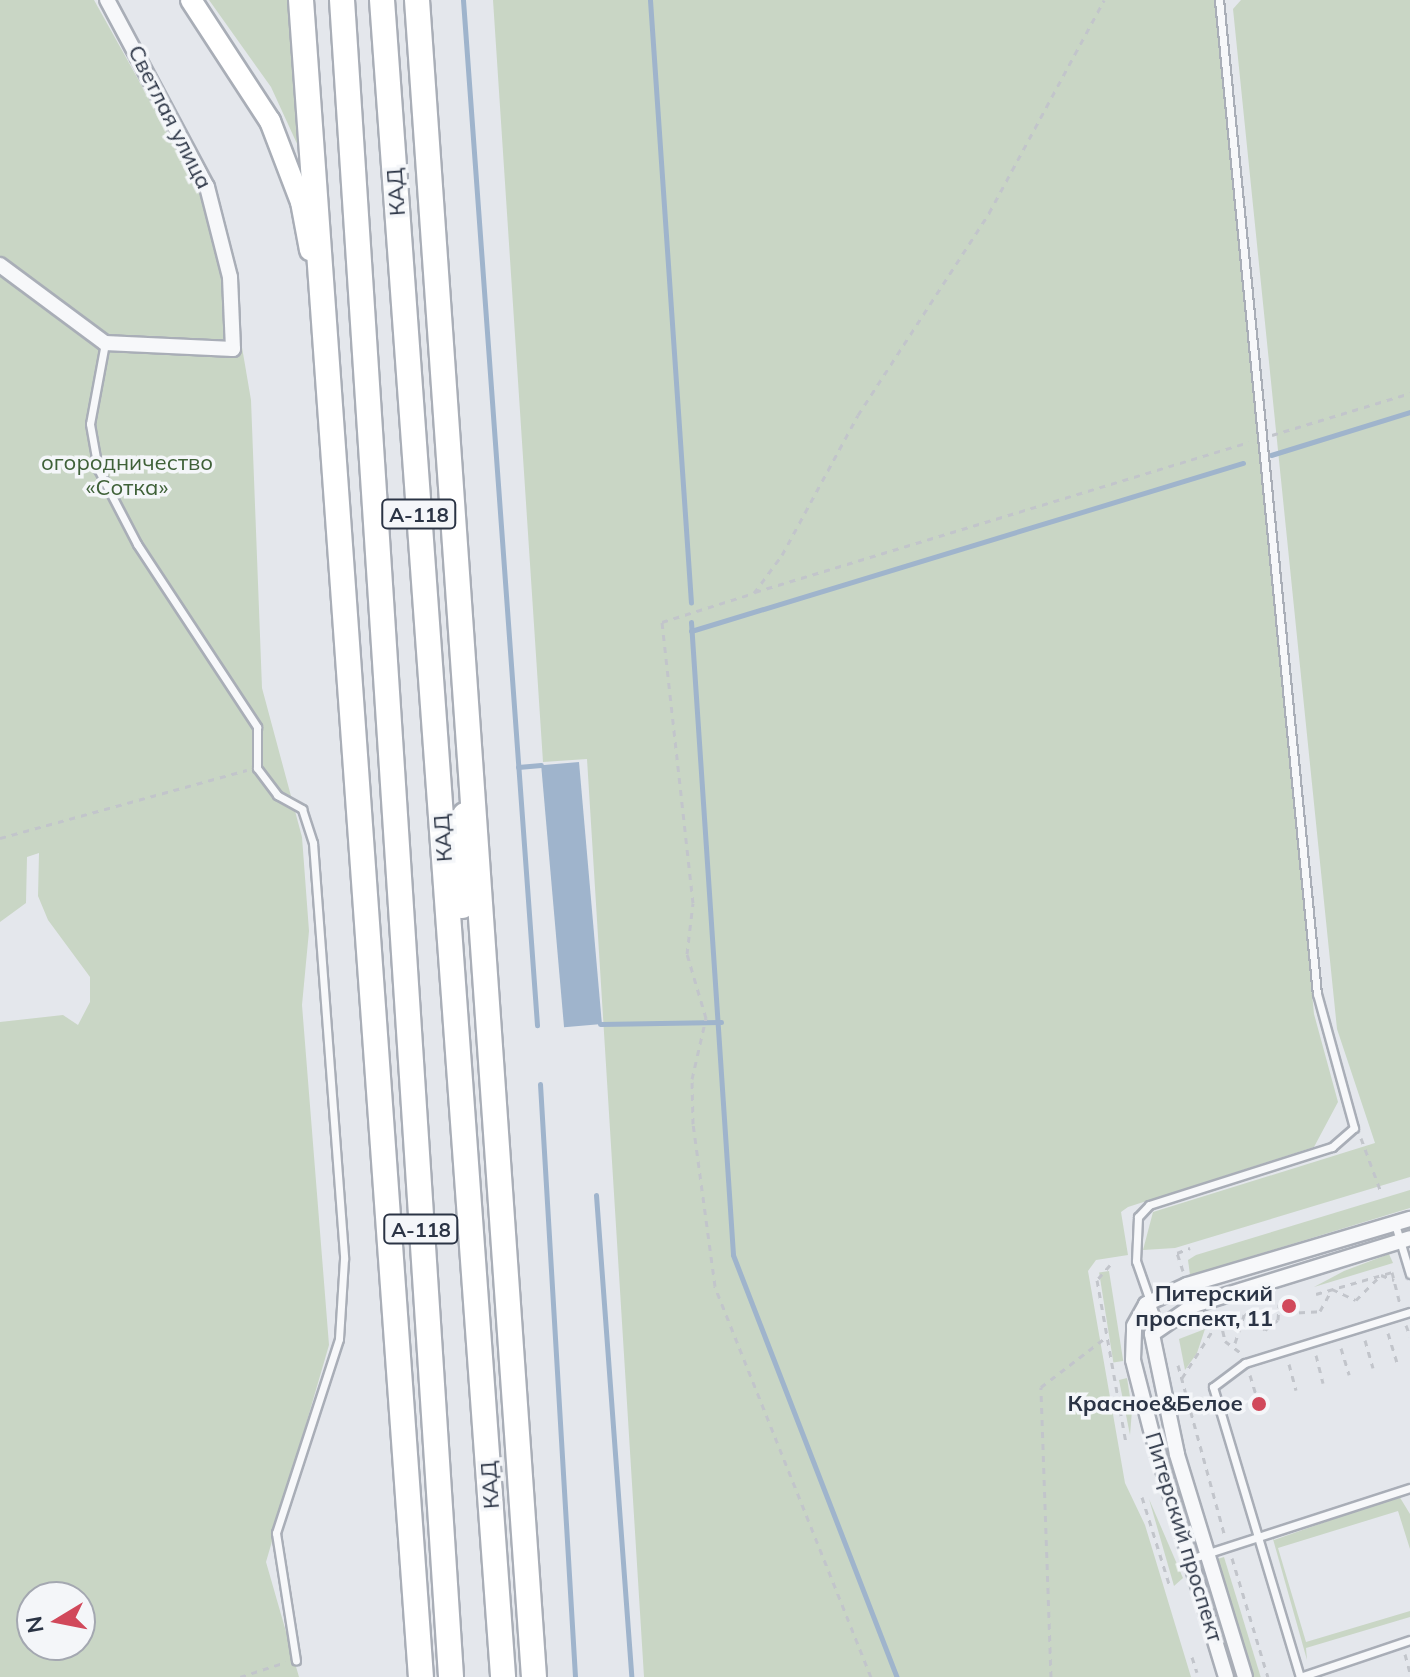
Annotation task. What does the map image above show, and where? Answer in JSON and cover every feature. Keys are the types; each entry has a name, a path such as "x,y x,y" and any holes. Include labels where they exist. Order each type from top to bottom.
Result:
{"highway":[{"path":"301,0 421,1677"},
{"name":"КАД","path":"342,0 451,1677"},
{"name":"КАД","path":"382,0 503,1677"},
{"path":"417,0 534,1677"},
{"path":"458,1029 469,719"},
{"path":"432,1677 435,1457"}],"main road":[{"path":"191,0 285,154 301,202 326,345"}],"street":[{"name":"Светлая улица","path":"105,343 233,349 235,321 207,187 107,0"},
{"path":"0,265 105,343"},
{"path":"1146,1304 1410,1219"},
{"path":"1158,1324 1194,1305 1405,1240"},
{"name":"Питерский проспект","path":"1146,1304 1134,1326 1133,1360 1226,1677"},
{"name":"Питерский проспект","path":"1158,1324 1152,1357 1206,1553 1245,1677"}],"lane":[{"path":"1158,1324 1146,1304 1136,1239 1138,1217 1149,1205 1332,1147 1354,1128 1317,994 1219,0"},
{"path":"105,343 90,424 98,469 137,544 257,727 257,768 277,795 302,809 313,843 343,1220 339,1339 276,1533 296,1660"},
{"path":"1395,1224 1405,1240 1410,1274"},
{"path":"1410,1312 1218,1378 1213,1397 1300,1677 1410,1640"},
{"path":"1190,1559 1410,1488"}],"path":[{"path":"754,593 989,213 1104,0"},
{"path":"871,1677 715,1286 693,1124 692,1079 706,1021 687,954 693,903 662,622 1410,393"},
{"path":"0,838 257,768"},
{"path":"1354,1128 1368,1155 1381,1192"},
{"path":"1185,1277 1177,1253 1190,1248"},
{"path":"1110,1265 1097,1280 1126,1442"},
{"path":"1316,1294 1392,1272 1401,1308"},
{"path":"1381,1275 1394,1280"},
{"path":"1332,1289 1356,1300 1381,1275"},
{"path":"1241,1354 1235,1343 1245,1313 1269,1329 1279,1304 1287,1313 1320,1311 1332,1289"},
{"path":"1182,1378 1220,1319 1225,1341 1235,1343"},
{"path":"1406,1325 1410,1336"},
{"path":"1388,1333 1397,1362"},
{"path":"1051,1677 1041,1387 1105,1338"},
{"path":"1365,1340 1373,1368"},
{"path":"1341,1348 1349,1375"},
{"path":"1316,1355 1323,1383"},
{"path":"1289,1364 1296,1390"},
{"path":"1178,1365 1227,1541"},
{"path":"1250,1376 1258,1402"},
{"path":"1142,1497 1170,1587"},
{"path":"1230,1554 1268,1677"},
{"path":"1404,1650 1410,1673"},
{"path":"1192,1657 1197,1672"},
{"path":"240,1677 296,1660"}],"green space":[{"name":"огородничество «Сотка»","path":"0,0 94,0 197,185 230,277 251,400 262,688 302,837 309,931 302,1005 329,1345 266,1562 299,1677 0,1677 0,1022 63,1015 78,1025 90,1002 90,977 48,920 38,896 39,853 27,857 26,903 0,922"},
{"path":"209,0 294,0 304,159 271,87"},
{"path":"493,0 1217,0 1314,1014 1338,1102 1314,1147 1128,1207 1121,1212 1128,1255 1096,1260 1088,1271 1125,1483 1145,1525 1191,1677 644,1677 587,759 543,762"},
{"path":"1241,0 1410,0 1410,1177 1175,1248 1143,1250 1153,1212 1375,1143 1337,1029 1233,9"},
{"path":"1410,1190 1410,1208 1190,1275 1188,1260 1196,1255"},
{"path":"1389,1254 1393,1263 1314,1287 1344,1271"},
{"path":"1109,1271 1123,1361 1113,1362 1099,1273"},
{"path":"1205,1329 1197,1353 1185,1370 1179,1339"},
{"path":"1127,1378 1132,1410 1130,1435 1119,1380"},
{"path":"1399,1496 1410,1514 1410,1549 1398,1511 1278,1548 1306,1642 1410,1611 1410,1617 1306,1648 1307,1660 1271,1532 1274,1540"},
{"path":"1149,1499 1183,1578 1174,1586"},
{"path":"1224,1557 1261,1677 1253,1677 1217,1559"}],"water":[{"path":"579,762 602,1024 564,1027 541,765"}],"waterway":[{"path":"463,0 537,1025"},
{"path":"650,0 691,603"},
{"path":"1271,455 1410,412"},
{"path":"691,631 1243,463"},
{"path":"691,622 733,1255 897,1677"},
{"path":"518,767 541,765"},
{"path":"600,1024 721,1022"},
{"path":"540,1084 575,1677"},
{"path":"596,1195 631,1677"}],"place":[{"name":"Питерский проспект, 11","path":"1289,1306"},
{"name":"Красное&Белое","path":"1259,1404"}]}
